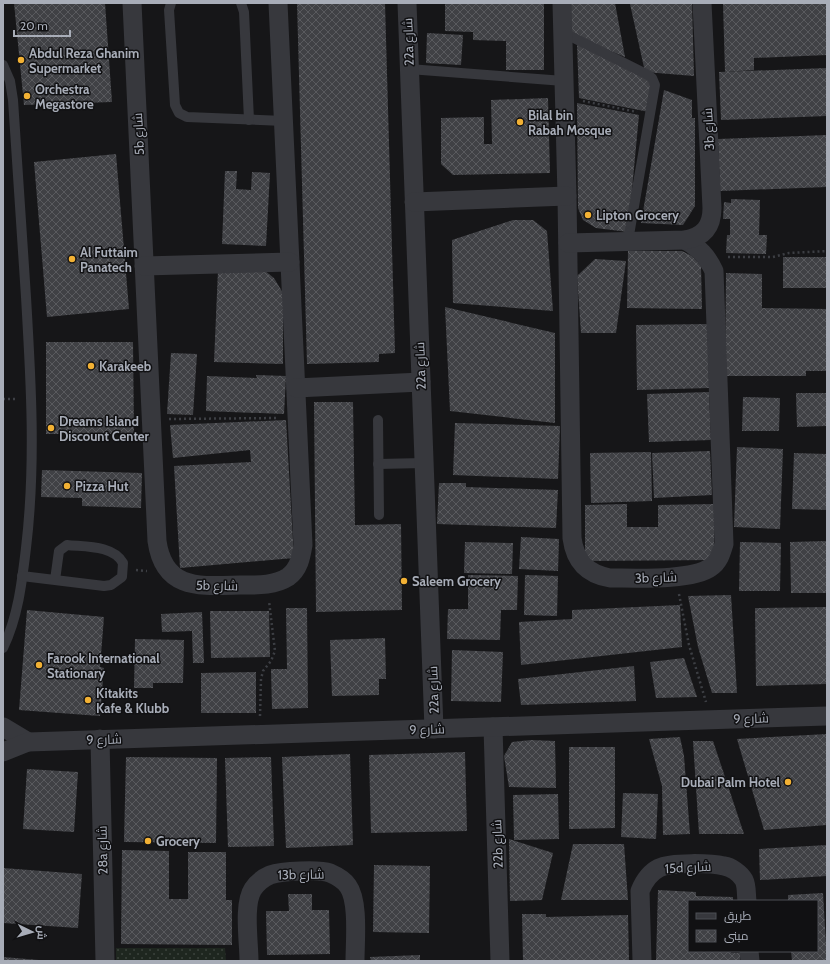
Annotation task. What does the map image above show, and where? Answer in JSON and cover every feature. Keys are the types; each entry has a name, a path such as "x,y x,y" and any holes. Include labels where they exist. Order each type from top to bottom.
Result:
{"street":[{"name":"5b شارع","path":"132,3 157,541 162,562 174,576 189,584 201,586 267,584 279,582 289,576 297,567 302,556 303,545 278,3"},
{"name":"22a شارع","path":"407,3 434,728"},
{"name":"3b شارع","path":"562,3 568,243 572,538 574,550 579,561 587,570 598,576 610,578 700,574 712,567 720,557 724,544 716,285 714,271 707,257 685,240"},
{"name":"3b شارع","path":"568,243 685,240 702,234 709,226 712,218 702,3"},
{"path":"414,202 567,196"},
{"path":"144,266 290,262"},
{"path":"296,388 421,382"},
{"name":"شارع 9","path":"3,752 28,742 827,716"},
{"name":"22b شارع","path":"493,727 500,961"},
{"path":"3,728 28,742"},
{"name":"28a شارع","path":"100,740 105,961"},
{"name":"15d شارع","path":"642,961 640,891 648,877 660,867 671,865 725,866 735,871 743,879 747,900"},
{"name":"13b شارع","path":"249,961 248,911 249,900 253,889 260,881 269,876 318,872 330,873 340,878 348,886 353,896 355,961"}],"lane":[{"path":"171,3 169,10 176,110 187,117 284,122"},
{"path":"241,3 244,12 249,120"},
{"path":"562,32 648,75 652,78 655,85 628,241"},
{"path":"3,65 10,81 13,100 32,404 32,476 29,519 22,576 11,632 3,648"},
{"path":"409,69 564,89"},
{"path":"378,420 378,515"},
{"path":"378,464 424,463"},
{"path":"22,576 55,580 111,586 122,577 123,563 115,553 108,550 67,545 59,551 55,580"}],"path":[{"path":"564,89 649,114"},
{"path":"707,257 773,257 789,254 827,251"},
{"path":"151,419 297,418"},
{"path":"675,576 689,645 712,719"},
{"path":"259,734 261,679 263,671 271,661 275,651 267,584"}],"shaded area":[{"path":"116,948 225,948 226,961 116,961"}],"building":[{"path":"14,3 105,3 112,102 24,105"},
{"path":"297,3 385,3 395,353 379,354 379,362 307,364"},
{"path":"445,3 544,3 544,70 506,70 506,41 473,40 473,32 445,31"},
{"path":"568,3 615,3 625,57 568,34"},
{"path":"692,3 694,76 645,72 630,4"},
{"path":"827,3 827,55 754,58 754,70 725,72 723,4"},
{"path":"427,33 463,35 461,65 426,63"},
{"path":"577,44 650,80 654,84 649,112 579,98"},
{"path":"827,68 827,116 721,120 719,72"},
{"path":"664,90 692,100 692,118 695,118 695,206 683,225 641,223"},
{"name":"Bilal bin Rabah Mosque","path":"548,98 550,173 453,175 441,164 441,118 484,117 484,144 492,144 491,100"},
{"path":"577,103 639,115 628,232 596,228 583,220 578,208"},
{"path":"827,135 827,187 720,191 718,139"},
{"path":"116,154 129,309 47,317 34,162"},
{"path":"225,171 237,171 236,189 251,190 252,172 270,173 266,246 222,244"},
{"path":"731,199 760,200 759,235 767,235 766,254 726,253 727,235 730,235 730,219 723,219 724,202 731,203"},
{"path":"513,220 533,220 547,231 553,311 453,303 452,240"},
{"path":"628,251 682,251 692,256 701,266 702,309 627,308"},
{"path":"783,257 827,257 827,288 783,288"},
{"path":"595,259 626,261 616,333 581,333 577,276"},
{"path":"218,270 265,271 274,278 283,293 283,364 214,362"},
{"path":"726,273 762,274 762,308 827,309 827,371 806,371 806,376 725,376"},
{"path":"445,307 555,333 555,423 450,411"},
{"path":"708,324 709,388 637,390 636,325"},
{"path":"46,342 133,342 134,434 46,434"},
{"path":"171,353 197,354 193,415 167,414"},
{"path":"256,375 286,376 284,414 206,411 207,376 257,378"},
{"path":"709,392 711,440 649,442 647,394"},
{"path":"796,393 827,393 827,426 797,427"},
{"path":"743,397 780,398 779,431 742,431"},
{"path":"314,402 353,402 355,525 401,524 402,610 316,612"},
{"path":"286,420 294,558 180,568 174,466 251,462 250,450 173,458 170,425"},
{"path":"455,423 560,426 558,479 453,475"},
{"path":"737,447 783,449 780,529 734,527"},
{"path":"710,451 712,495 654,498 652,453"},
{"path":"651,452 652,501 591,503 590,453"},
{"path":"794,453 827,454 827,510 792,509"},
{"path":"42,470 142,473 141,508 82,506 82,498 41,497"},
{"path":"439,483 466,483 466,487 558,490 556,528 437,524"},
{"path":"627,504 627,527 658,527 658,505 714,504 714,560 585,561 585,505"},
{"path":"521,537 559,539 558,571 519,569"},
{"path":"827,541 827,593 791,593 790,542"},
{"path":"465,542 513,543 512,574 464,573"},
{"path":"740,542 781,543 780,591 739,591"},
{"path":"468,575 518,576 517,610 501,610 500,640 447,639 448,609 468,609"},
{"path":"525,575 558,576 557,616 524,615"},
{"path":"731,595 737,693 712,693 698,647 688,596"},
{"path":"680,605 682,647 521,665 519,622 572,619 572,610"},
{"path":"827,607 827,684 756,686 755,608"},
{"path":"286,608 307,608 308,708 272,709 271,669 287,669"},
{"path":"27,610 104,617 100,667 104,668 100,716 19,710"},
{"path":"210,611 269,611 270,657 211,658"},
{"path":"202,612 204,663 193,663 192,631 162,632 161,614"},
{"path":"385,638 386,679 379,679 379,695 332,696 330,640"},
{"path":"135,639 184,640 183,683 153,683 153,688 134,688"},
{"path":"452,650 503,652 501,702 451,701"},
{"path":"684,658 697,697 656,698 650,662"},
{"path":"634,666 636,701 521,705 518,679"},
{"path":"256,672 256,713 201,713 201,673"},
{"name":"Dubai Palm Hotel","path":"827,734 827,825 764,830 737,739"},
{"path":"680,737 684,756 690,834 663,835 662,786 649,739"},
{"path":"531,740 555,741 556,788 509,787 504,756 512,742"},
{"path":"693,741 713,741 744,834 699,834"},
{"path":"569,747 615,747 615,828 569,829"},
{"path":"465,752 467,831 371,833 369,755"},
{"path":"350,754 353,845 286,848 282,757"},
{"path":"126,757 217,758 216,843 124,842"},
{"path":"271,757 274,846 228,847 225,758"},
{"path":"27,769 78,772 74,832 23,829"},
{"path":"623,793 658,794 656,839 621,837"},
{"path":"558,794 559,839 514,840 513,795"},
{"path":"509,839 553,853 542,900 510,901"},
{"path":"573,844 624,844 628,900 561,900"},
{"path":"827,845 827,876 760,880 759,849"},
{"path":"122,850 169,851 169,899 188,899 188,852 226,852 226,900 232,900 232,945 121,944"},
{"path":"374,865 430,866 429,933 373,932"},
{"path":"3,868 82,874 78,928 3,923"},
{"path":"658,890 696,892 696,896 733,897 733,900 688,900 688,952 740,953 740,961 656,961"},
{"path":"823,893 827,961 792,961 791,952 818,952 818,900 788,900 788,895"},
{"path":"288,894 312,894 312,910 329,910 330,954 267,955 266,911 289,911"},
{"path":"522,914 546,914 546,917 628,915 629,961 523,961"},
{"path":"420,955 420,961 371,961 370,957"},
{"path":"3,957 39,960 3,961"}],"place":[{"name":"Abdul Reza Ghanim Supermarket","path":"21,60"},
{"name":"Orchestra Megastore","path":"27,96"},
{"name":"Bilal bin Rabah Mosque","path":"520,122"},
{"name":"Lipton Grocery","path":"588,215"},
{"name":"Al Futtaim Panatech","path":"72,259"},
{"name":"Karakeeb","path":"91,366"},
{"name":"Dreams Island Discount Center","path":"51,428"},
{"name":"Pizza Hut","path":"67,486"},
{"name":"Saleem Grocery","path":"404,581"},
{"name":"Farook International Stationary","path":"39,665"},
{"name":"Kitakits Kafe & Klubb","path":"88,700"},
{"name":"Dubai Palm Hotel","path":"788,782"},
{"name":"Grocery","path":"148,841"}]}
